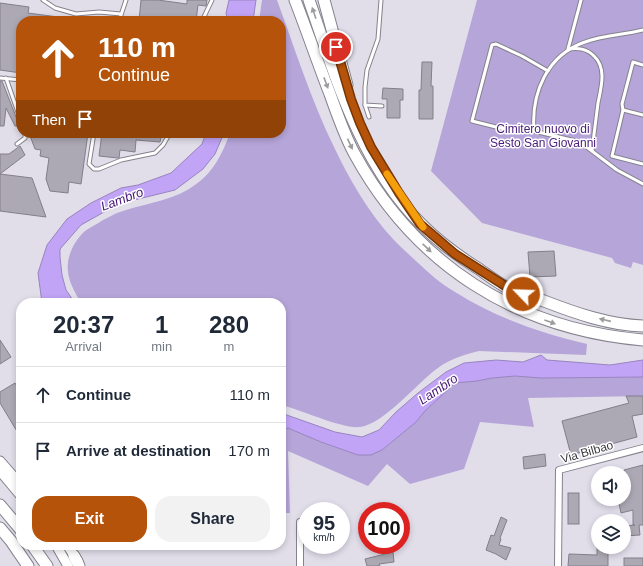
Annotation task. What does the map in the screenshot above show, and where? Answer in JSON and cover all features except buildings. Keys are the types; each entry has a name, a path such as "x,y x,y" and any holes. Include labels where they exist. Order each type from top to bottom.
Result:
{"highway":[{"path":"288,0 316,58"},
{"path":"295,0 342,127 353,152 377,192 410,232 428,250 486,292 536,317 595,334 643,340"},
{"path":"309,0 332,50 348,100 371,147 420,224 455,254 510,289 576,313 627,325 643,326"},
{"path":"324,0 332,50"},
{"path":"0,505 16,524"},
{"path":"0,528 16,549"},
{"path":"17,550 28,566"},
{"path":"36,550 47,566"}],"street":[{"name":"Via Bilbao","path":"558,566 559,470 643,448"},
{"path":"0,461 16,479"},
{"path":"0,471 16,490"},
{"path":"59,550 68,566"},
{"path":"70,550 76,561 83,566"},
{"path":"300,554 300,566"}],"lane":[{"path":"43,0 54,8 76,14 99,12 121,14 126,0"},
{"path":"204,16 212,0"},
{"path":"370,117 365,105 364,87 378,39 381,0"},
{"path":"568,49 581,0"},
{"path":"534,131 533,117 538,91 548,71 560,56 568,49 586,41 610,35 643,30"},
{"path":"548,71 522,56 496,44 492,45 472,121 500,128 519,131 534,131 580,142 617,170 643,184"},
{"path":"568,49 578,48 592,53 598,60 601,68 602,80 592,150"},
{"path":"643,65 633,62 622,104 623,110 612,156 643,164"},
{"path":"0,78 16,79"},
{"path":"6,78 16,106"},
{"path":"365,105 382,106"},
{"path":"623,110 643,115"},
{"path":"17,144 25,138"},
{"path":"93,138 90,164 94,168 99,169 121,160 155,153 163,145 167,138"}],"green space":[{"path":"262,0 277,0 283,16 260,16"},
{"name":"Cimitero nuovo di Sesto San Giovanni","path":"477,0 643,0 643,265 633,262 631,268 615,263 612,258 482,223 431,171"},
{"path":"286,25 311,93 340,159 368,207 393,239 431,274 455,292 486,310 519,324 587,344 586,355 479,351 465,355 442,365 380,418 370,424 360,427 352,427 286,406 286,298 78,298 70,280 68,261 74,244 85,231 117,213 172,197 189,189 204,178 215,165 228,138 286,138"},
{"path":"515,376 541,378 643,377 643,396 528,398 534,427 480,422 464,469 410,484 387,464 368,486 288,451 290,513 286,513 286,429 288,428 358,455 382,450 416,422 424,412 455,383"}],"water":[{"path":"229,0 256,0 254,16 227,16"},
{"name":"Lambro","path":"204,138 222,138 215,154 203,169 175,190 126,202 81,225 60,249 62,275 66,290 72,298 41,298 38,273 47,245 67,219 91,203 121,188 138,185 171,173 202,144"},
{"name":"Lambro","path":"541,355 547,360 610,365 643,360 643,377 541,378 515,376 455,383 424,412 416,422 382,450 371,455 358,455 288,428 286,429 286,415 335,432 362,437 379,430 396,412 418,393 446,372 464,363 496,360 523,362"}],"slow traffic":[{"path":"387,174 423,227"}],"route":[{"path":"336,47 351,99 371,147 420,224 455,254 510,289 523,294"}]}
